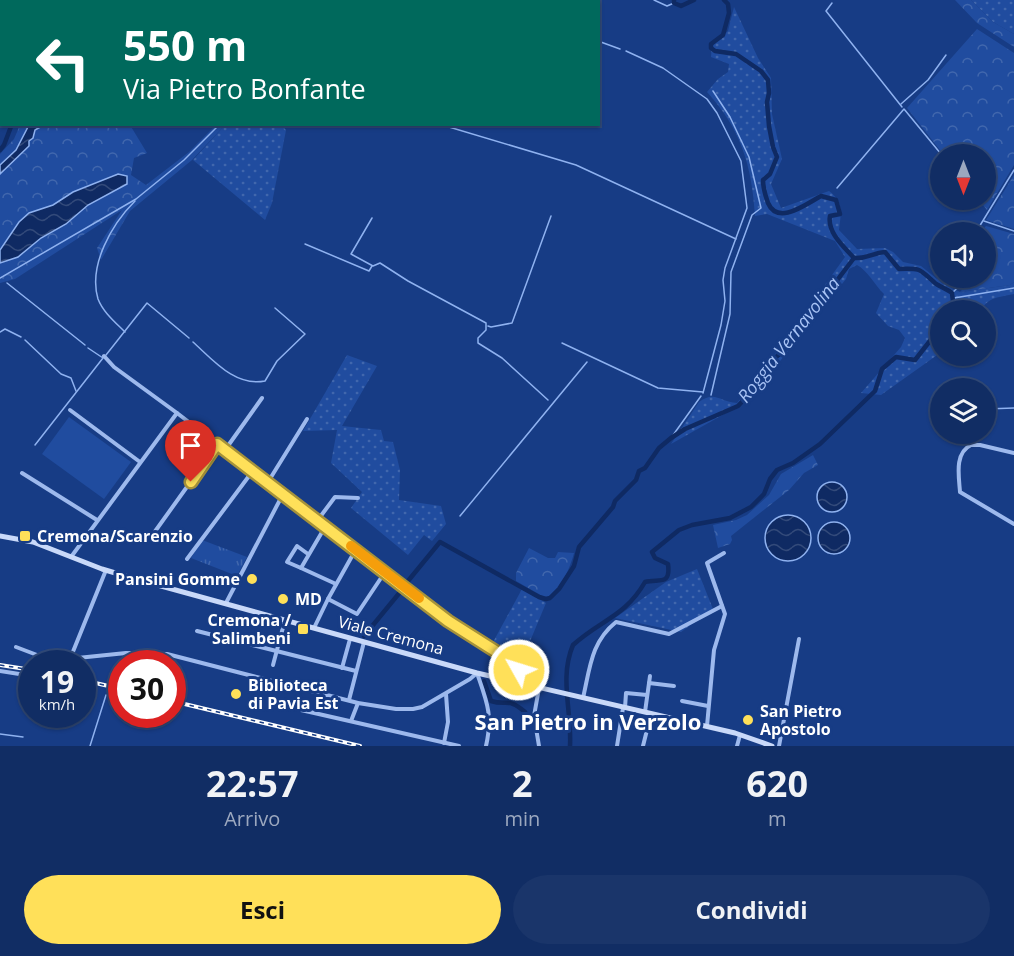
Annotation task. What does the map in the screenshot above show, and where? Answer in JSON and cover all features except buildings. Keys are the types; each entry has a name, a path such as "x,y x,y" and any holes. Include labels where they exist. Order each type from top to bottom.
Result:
{"main road":[{"name":"Viale Cremona","path":"0,536 33,542 106,570 350,639 477,673 707,726 772,746"}],"street":[{"path":"104,356 114,367 448,621 500,654 519,670"},
{"path":"225,450 262,398"},
{"path":"70,410 140,462"},
{"path":"71,557 177,413"},
{"path":"268,482 307,419"},
{"path":"151,537 217,444"},
{"path":"1014,453 971,445 962,453 959,465 960,492 1014,524"},
{"path":"22,472 97,520"},
{"path":"187,559 252,472"},
{"path":"226,603 283,494"},
{"path":"317,521 335,497 358,498"},
{"path":"301,568 325,527"},
{"path":"309,554 297,546 287,562 337,584"},
{"path":"314,628 356,549"},
{"path":"707,726 714,650 725,614 707,563 724,553"},
{"path":"74,650 106,570"},
{"path":"328,599 357,614 385,572"},
{"path":"583,698 592,655 603,632 616,622 669,634 722,606"},
{"path":"273,665 285,620"},
{"path":"197,631 356,671"},
{"path":"342,668 350,639"},
{"path":"779,746 799,639"},
{"path":"349,700 364,642"},
{"path":"16,647 24,650"},
{"path":"96,656 126,653 167,654 358,703 396,709 413,709 446,694 477,673 491,723 486,746"},
{"path":"500,654 521,663 519,683"},
{"path":"0,671 18,674"},
{"path":"644,746 650,676"},
{"path":"650,682 674,686"},
{"path":"538,746 534,716 539,687"},
{"path":"617,746 626,693 647,695"},
{"path":"444,743 448,722 446,694"},
{"path":"682,701 708,706"},
{"path":"351,721 358,703"},
{"path":"301,710 459,746"},
{"path":"737,746 740,735"}],"green space":[{"path":"955,0 971,0 993,22 1014,34 1014,47 977,23"},
{"path":"971,0 1014,0 1014,34 993,22"},
{"path":"734,7 758,58 771,78 772,114 782,159 771,184 781,208 829,191 839,204 841,213 839,230 857,249 885,248 903,262 921,266 930,273 930,288 952,288 960,292 996,288 1014,282 1014,294 991,300 930,300 930,360 881,395 861,393 901,347 905,338 899,330 888,326 876,313 884,294 868,274 857,265 849,269 846,279 756,391 742,404 671,444 699,402 714,397 737,403 845,257 835,241 767,214 755,216 751,181 743,149 728,120 707,92 718,79 728,72 729,64 711,57 712,45 728,31"},
{"path":"977,29 1014,53 1014,165 996,195 996,144 935,144 907,108"},
{"path":"20,126 131,126 147,153 134,158 131,175 146,185 189,152 215,126 224,126 192,160 130,211 101,260 97,248 122,210 15,279 0,283 0,154 14,139"},
{"path":"224,126 282,126 286,130 272,203 265,220 193,160"},
{"path":"1014,175 1014,229 986,220 992,210 996,210 996,204"},
{"path":"996,229 1014,234 1014,282 1010,285 996,287"},
{"path":"964,288 989,288 960,292"},
{"path":"347,355 377,366 342,426 381,430 384,441 393,442 400,470 399,500 441,506 446,524 432,541 424,535 408,555 351,508 362,492 331,463 337,430 303,431"},
{"path":"69,417 131,462 104,499 42,454"},
{"path":"813,455 818,465 804,473 789,490 731,536 730,544 718,548 713,525 747,515 769,495 781,474"},
{"path":"202,540 247,557 237,576 191,558"},
{"path":"529,548 548,558 555,558 558,552 574,553 560,584 546,598 516,581 516,573"},
{"path":"697,569 713,609 681,632 615,618 666,582"},
{"path":"522,589 546,603 523,658 492,644"}],"water":[{"path":"28,126 42,126 35,130 29,146 0,174 0,165 16,150"},
{"path":"118,174 127,176 127,184 88,205 66,224 41,238 18,257 0,263 0,250 19,222 29,213 53,205 73,192"},
{"path":"832,482 843,486 847,497 843,508 832,512 821,508 817,497 821,486"},
{"path":"788,515 804,522 811,538 804,554 788,561 772,554 765,538 772,522"},
{"path":"834,522 846,526 850,538 846,550 834,554 822,550 818,538 822,526"}],"waterway":[{"path":"654,0 667,6 674,3"},
{"path":"674,0 674,3 681,6 694,0"},
{"path":"724,0 728,4 729,13 723,35 711,44 711,48 715,51 736,54 761,71 768,80 769,126 777,157 770,174 763,180 763,183 768,203 773,210 778,213 793,211 821,196 836,200 840,214 830,216 831,228 854,258 885,252 899,269 920,270 952,293 953,300"},
{"path":"832,3 826,11 902,107"},
{"path":"600,42 620,49"},
{"path":"626,51 663,68 707,99 717,113 741,161 747,208 725,268 723,280 725,301 721,325 703,393"},
{"path":"901,104 928,80 946,55"},
{"path":"711,395 730,314 731,272 752,215 761,208 749,157 730,117 713,91"},
{"path":"837,188 904,109 933,144"},
{"path":"0,150 11,126"},
{"path":"0,278 136,199 184,160 218,126"},
{"path":"446,126 576,165 736,239"},
{"path":"982,222 1014,170"},
{"path":"125,332 100,304 96,273 99,259 111,233 135,201"},
{"path":"488,326 512,323 551,216"},
{"path":"372,218 351,254 373,266 380,263 408,281 486,323 486,330 478,338 478,343 502,358 548,400"},
{"path":"984,221 1014,231"},
{"path":"305,244 369,271 372,266"},
{"name":"Roggia Vernavolina","path":"408,581 440,542 539,597 550,598 574,566 579,547 613,507 615,501 636,480 639,471 645,468 659,448 685,429 738,406 751,392 774,359 785,349 854,258"},
{"path":"7,283 85,345"},
{"path":"952,293 957,288"},
{"path":"954,298 1014,288"},
{"path":"106,355 147,303 189,338"},
{"path":"193,342 234,376 254,382 265,381 277,361 305,334 275,308"},
{"path":"0,332 5,329 21,337"},
{"path":"25,340 61,374 71,378 76,391"},
{"path":"570,746 566,682 573,645 621,611 645,582 662,580 668,576 668,564 655,558 652,552 679,530 692,525 730,518 751,507 764,494 770,479 777,470 793,463 820,444 875,391 882,369 896,357 915,360 930,341"},
{"path":"562,343 658,388 703,392"},
{"path":"35,445 103,358 88,348"},
{"path":"460,516 587,362"},
{"path":"671,438 701,396"},
{"path":"996,409 1014,408"},
{"name":"Roggia Vernavolina","path":"364,636 401,591"},
{"name":"Roggia Vernavolina","path":"484,681 491,701 511,703 525,712"},
{"path":"90,746 106,695"},
{"path":"0,734 23,737"}],"railway":[{"path":"0,665 18,668"},
{"path":"96,683 108,686"},
{"path":"186,704 360,746"}],"slow traffic":[{"path":"351,546 419,598"}],"place":[{"name":"Cremona/Scarenzio","path":"25,536"},
{"name":"Pansini Gomme","path":"252,579"},
{"name":"MD","path":"283,599"},
{"name":"Cremona / Salimbeni","path":"303,629"},
{"name":"Biblioteca di Pavia Est","path":"236,694"},
{"name":"San Pietro Apostolo","path":"748,720"}],"district":[{"name":"San Pietro in Verzolo","path":"588,722"}],"route":[{"path":"191,482 217,444 464,633 500,654 518,660 521,663 519,670"}]}
